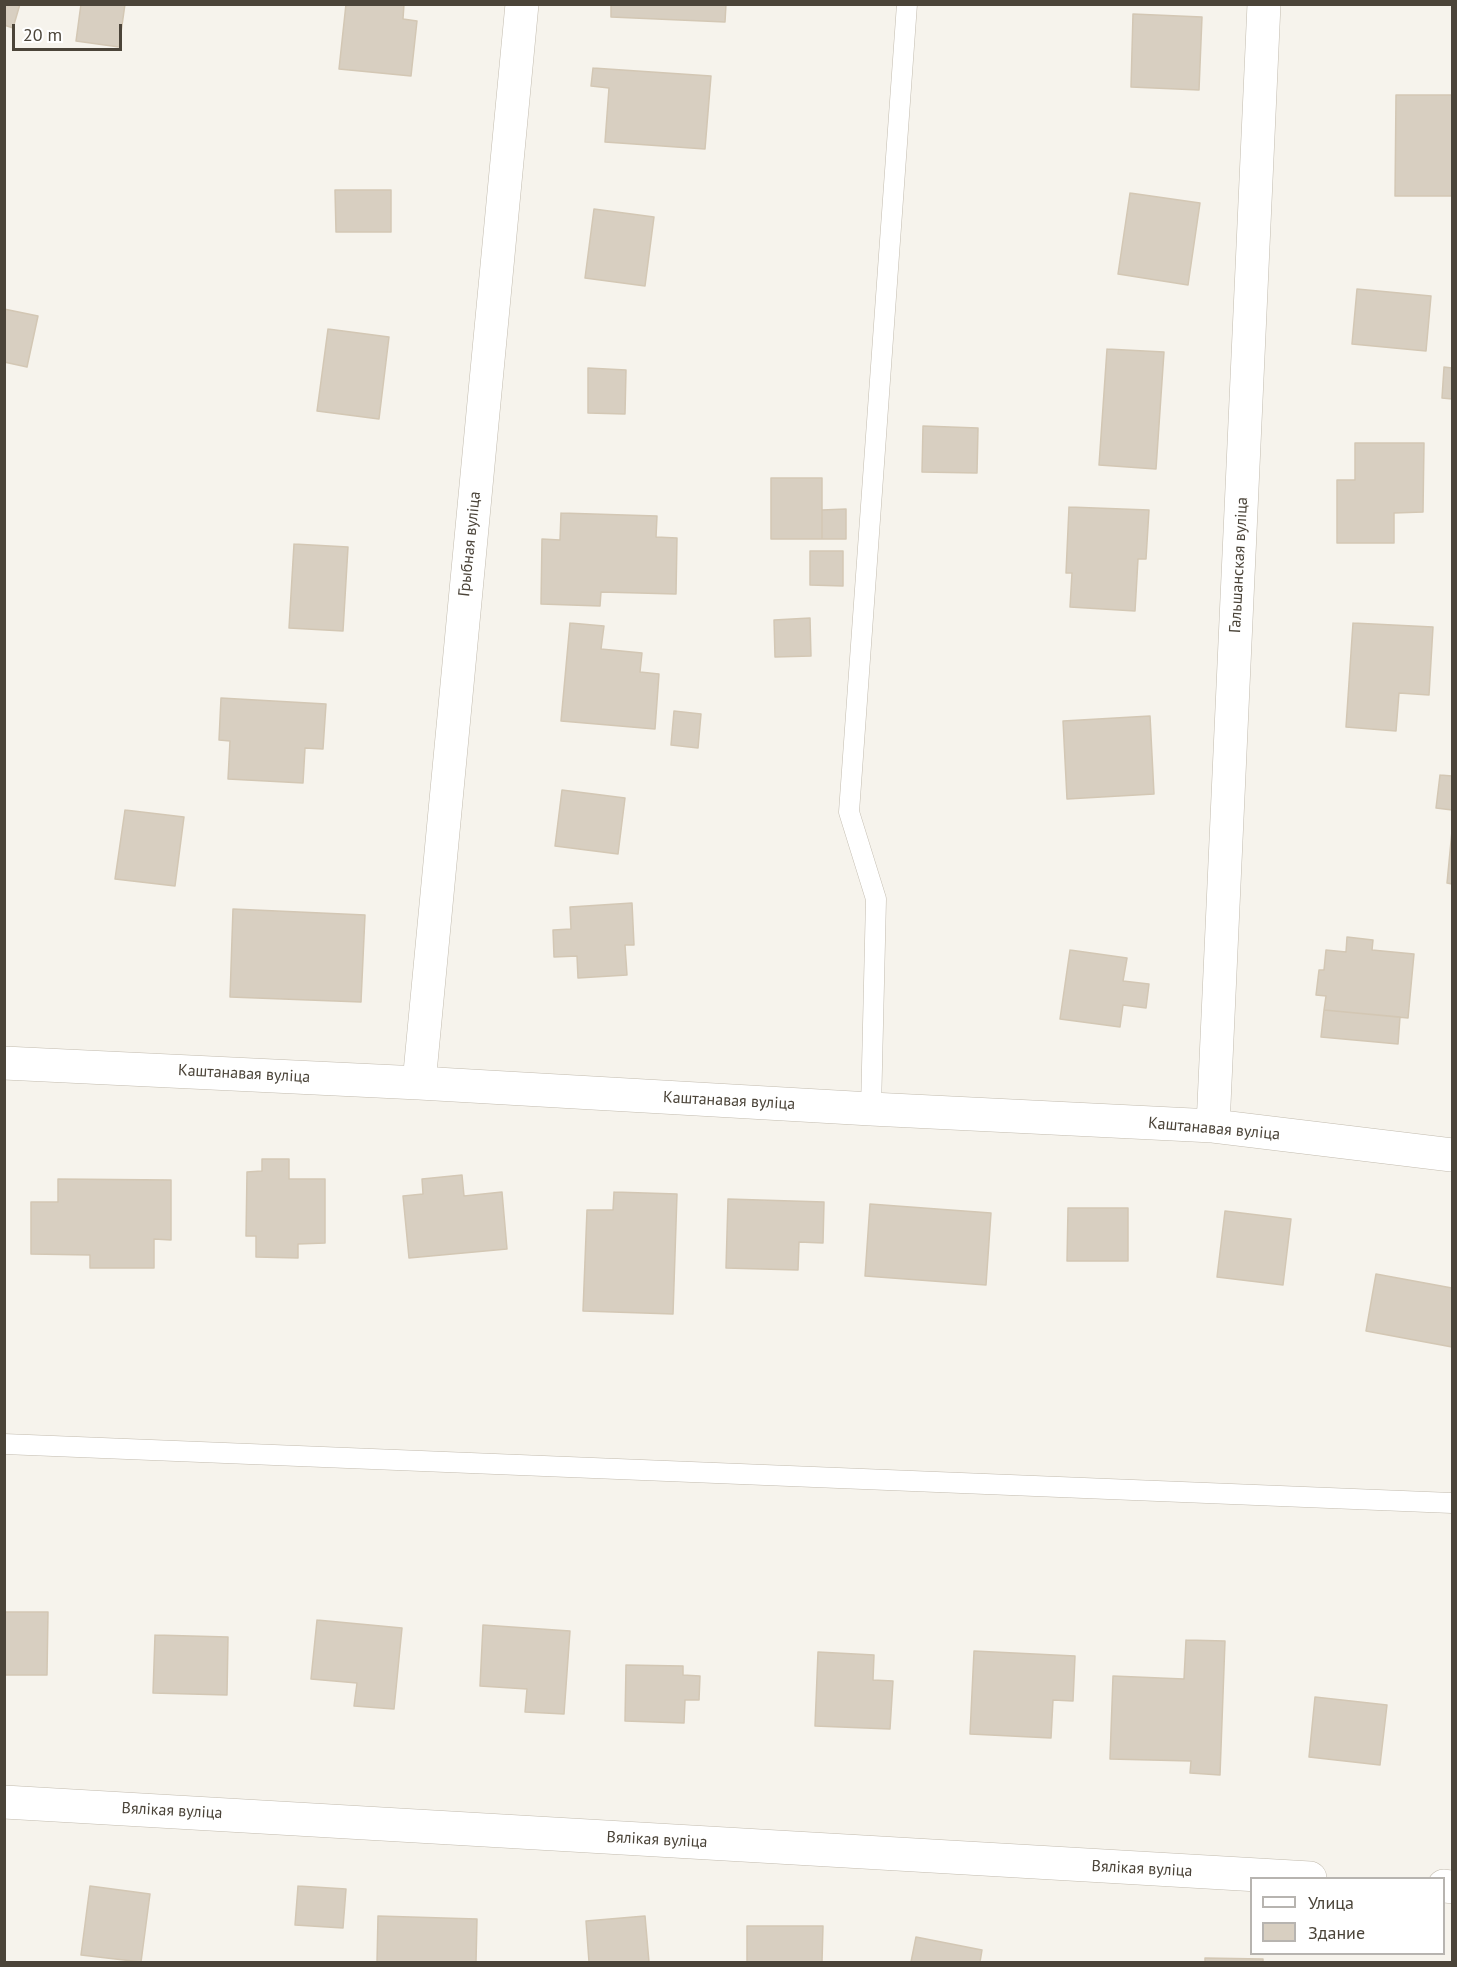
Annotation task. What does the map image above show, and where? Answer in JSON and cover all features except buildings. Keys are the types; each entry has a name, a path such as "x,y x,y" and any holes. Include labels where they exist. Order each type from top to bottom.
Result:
{"street":[{"name":"Грыбная вуліца","path":"418,1083 522,4"},
{"name":"Гальшанская вуліца","path":"1213,1126 1264,4"},
{"name":"Каштанавая вуліца","path":"4,1064 418,1083 1213,1126 1452,1155"},
{"name":"Вялікая вуліца","path":"4,1802 1293,1877"}],"lane":[{"path":"871,1109 876,899 849,812 907,4"},
{"path":"4,1444 1452,1503"}]}
